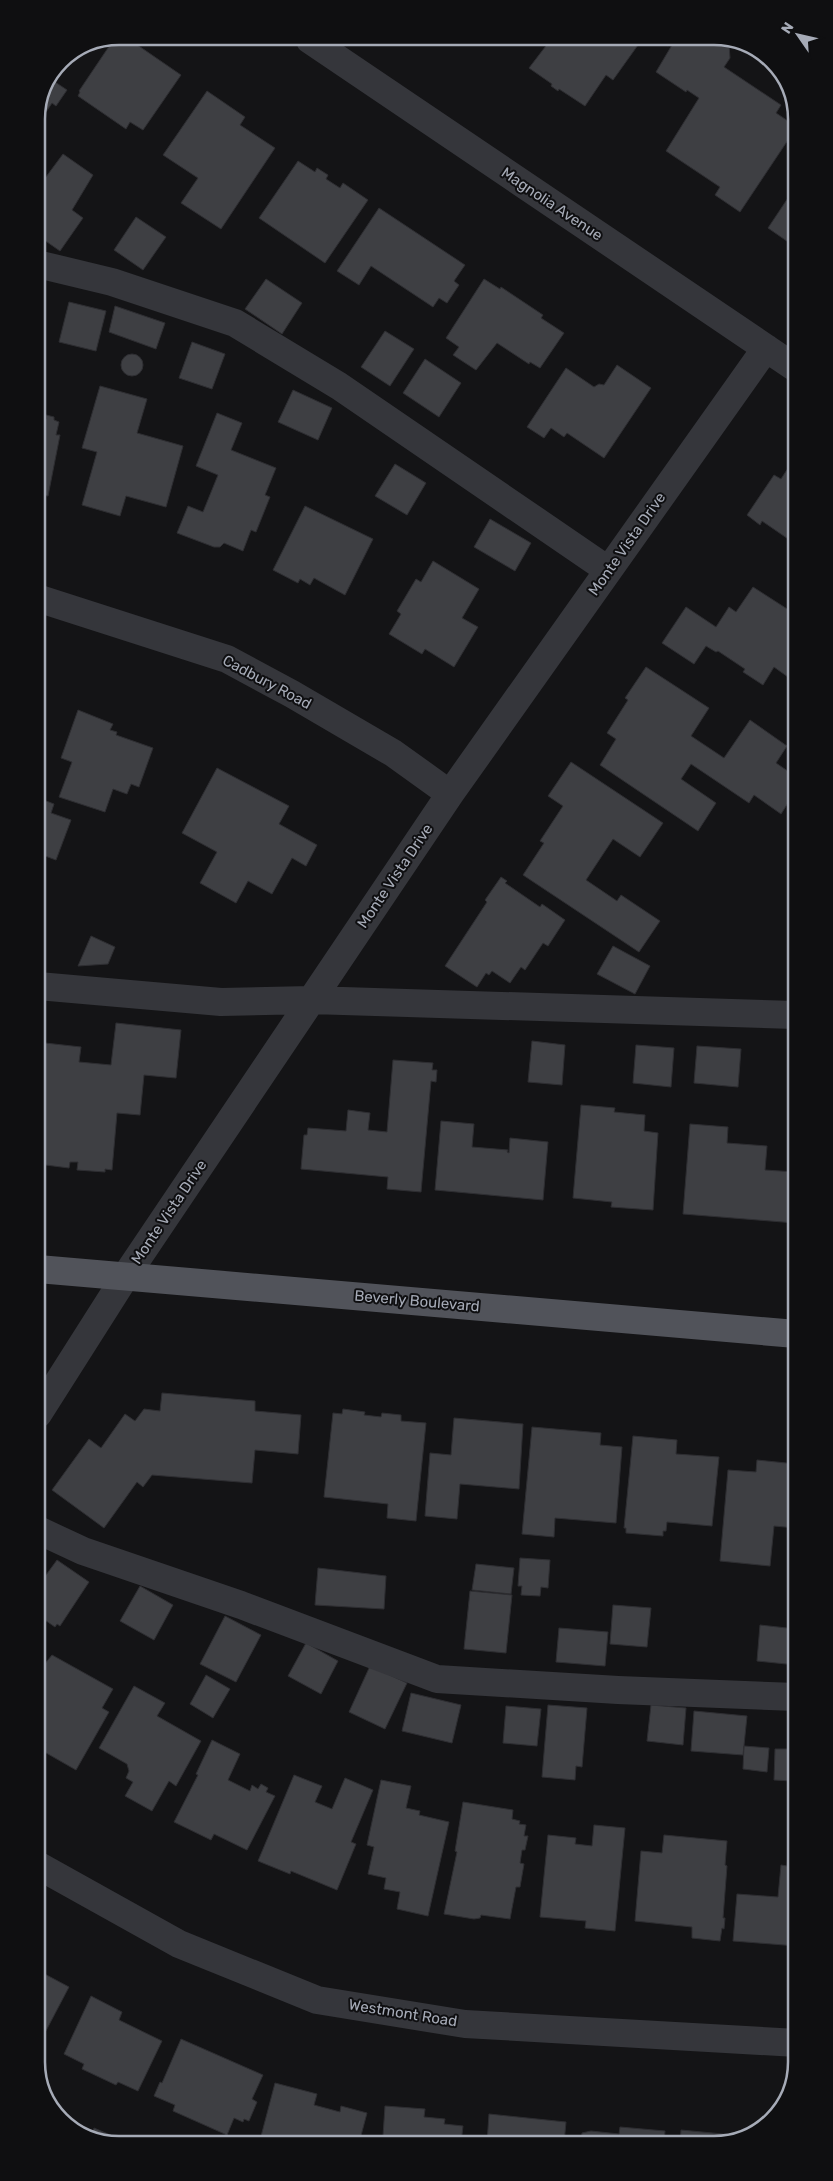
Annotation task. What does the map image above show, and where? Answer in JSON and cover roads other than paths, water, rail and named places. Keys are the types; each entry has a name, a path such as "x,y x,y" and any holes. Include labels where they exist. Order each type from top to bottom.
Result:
{"main road":[{"name":"Beverly Boulevard","path":"45,1270 788,1333"}],"street":[{"name":"Magnolia Avenue","path":"317,45 788,363"},
{"path":"45,266 112,282 235,323 338,386 608,570"},
{"name":"Monte Vista Drive","path":"45,1403 126,1277 450,794 766,348"},
{"name":"Cadbury Road","path":"45,601 227,659 292,694 393,754 450,794"},
{"path":"45,987 221,1002 311,1000 788,1015"},
{"path":"45,1533 83,1551 241,1605 437,1679 618,1690 788,1697"},
{"name":"Westmont Road","path":"45,1869 179,1944 317,2000 466,2024 788,2042"}]}
